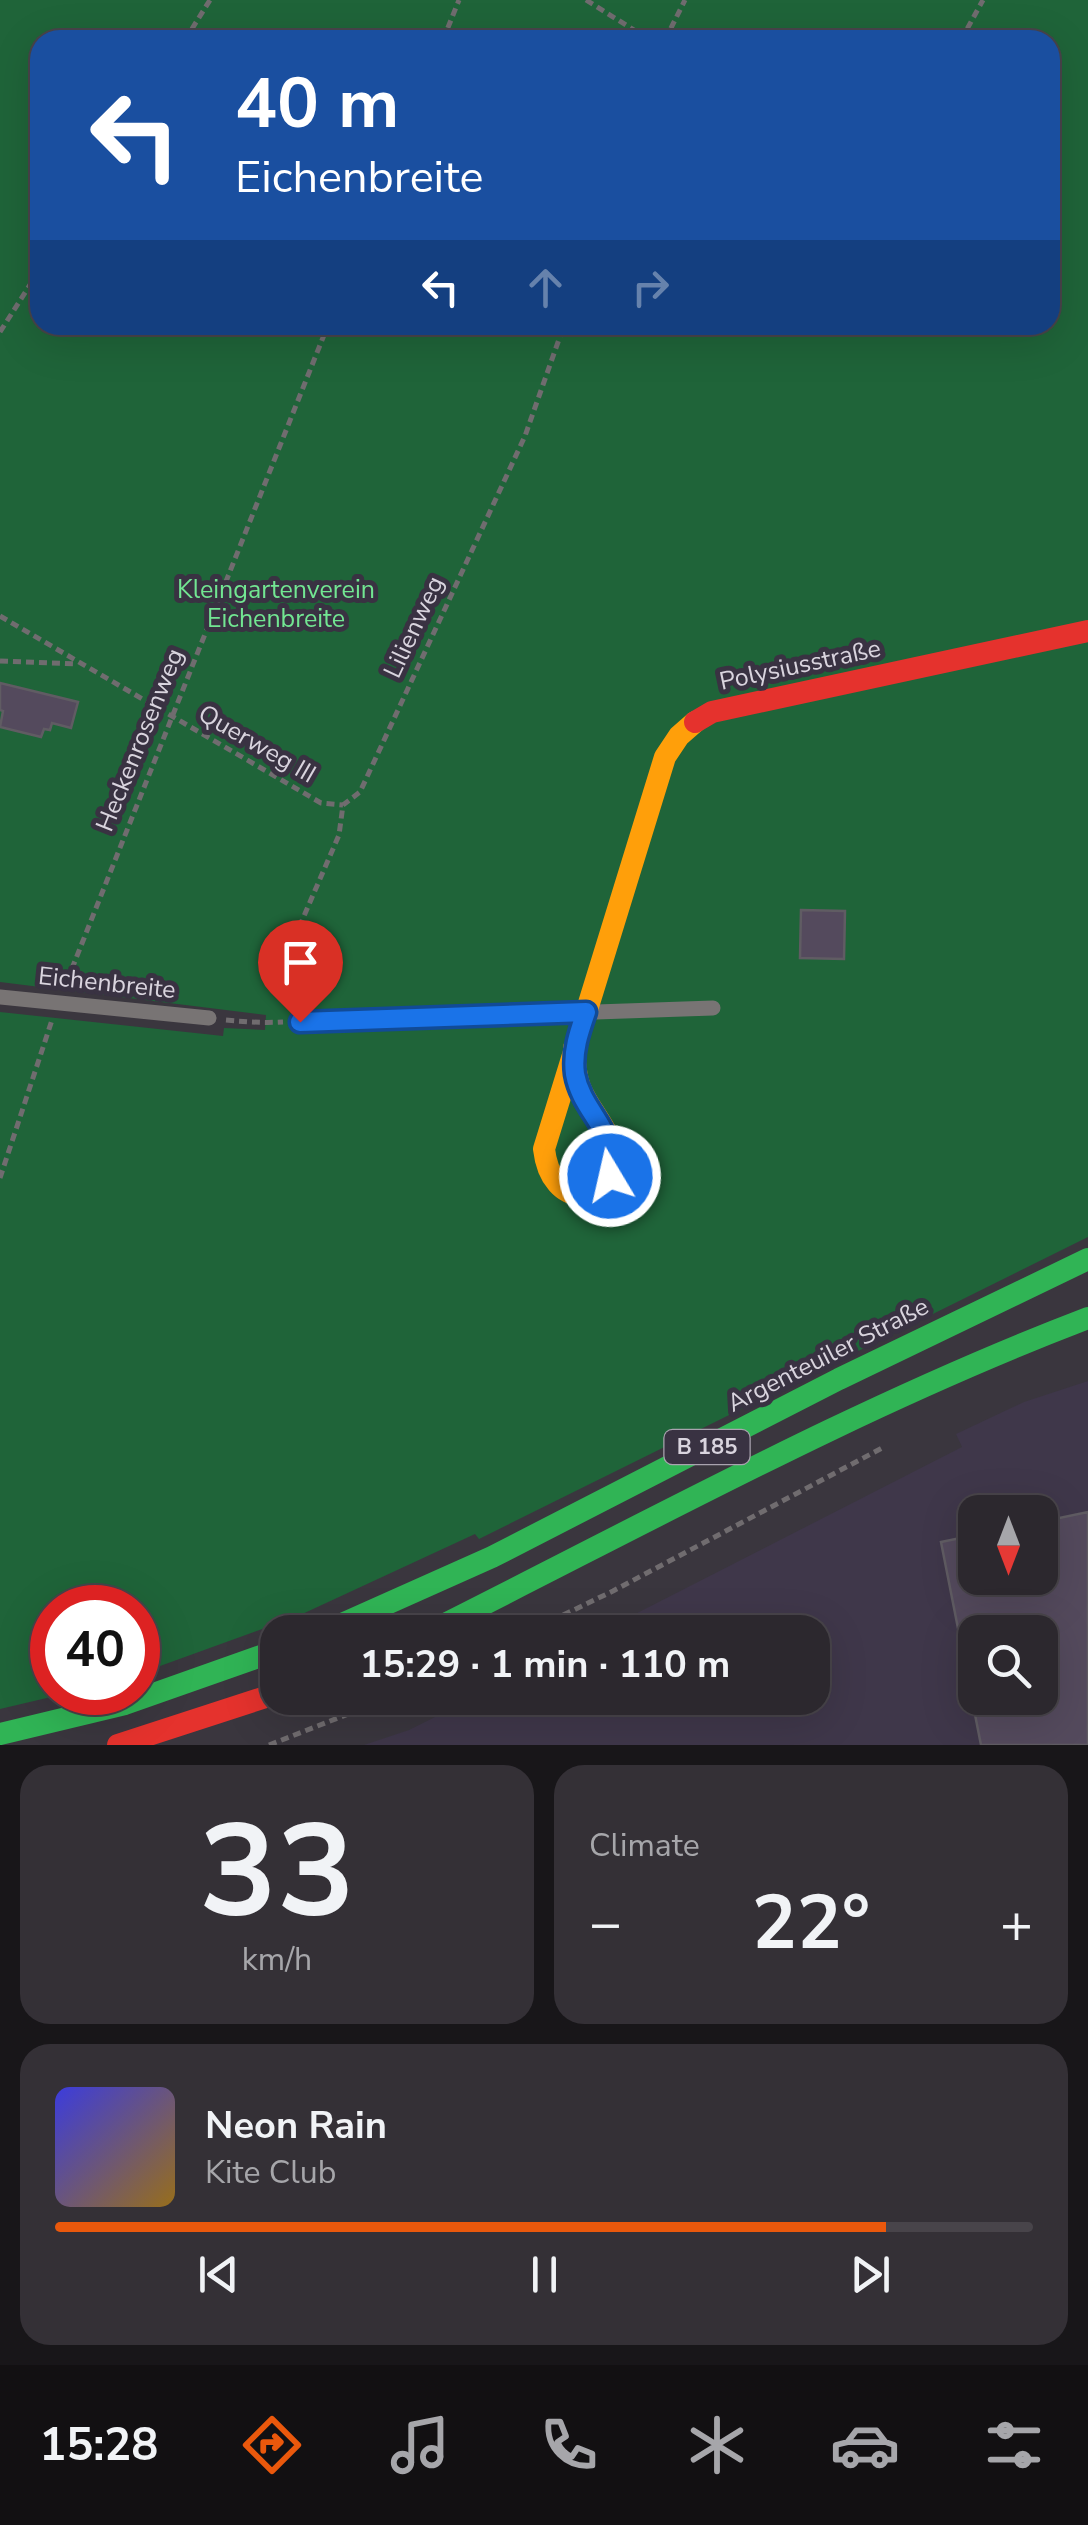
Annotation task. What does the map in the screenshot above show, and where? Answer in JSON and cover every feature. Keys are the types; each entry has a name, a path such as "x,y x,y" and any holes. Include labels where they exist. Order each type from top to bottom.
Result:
{"main road":[{"name":"Polysiusstraße","path":"574,1048 576,1076 610,1141 614,1158 610,1176 601,1188 574,1196 560,1191 549,1180 544,1149 574,1048 665,757 674,738 689,724 712,712 1088,632"},
{"name":"Argenteuiler Straße","path":"363,1615 492,1558 839,1380 1088,1259"},
{"name":"B 185","path":"463,1615 956,1369 1088,1318"},
{"path":"0,1734 125,1704 260,1656"},
{"path":"118,1745 260,1699"}],"lane":[{"name":"Eichenbreite","path":"0,997 208,1018"},
{"path":"300,1022 713,1008"}],"path":[{"path":"191,30 210,0"},
{"path":"447,30 460,0"},
{"path":"586,0 634,30"},
{"path":"670,30 685,0"},
{"path":"966,30 983,0"},
{"path":"0,332 30,285"},
{"name":"Heckenrosenweg","path":"0,1178 58,1003 324,335"},
{"name":"Lilienweg","path":"294,939 339,834 343,805 360,792 525,436 560,335"},
{"name":"Querweg III","path":"0,616 320,803 343,805"},
{"path":"0,661 80,664"},
{"path":"208,1018 249,1020 261,1026 300,1022"},
{"path":"563,1615 896,1441"},
{"path":"269,1745 346,1715"}],"shaded area":[{"path":"1088,1381 1088,1745 364,1745 439,1715 830,1715 830,1615 633,1615 962,1447 956,1434 1024,1402"}],"green space":[{"name":"Kleingartenverein Eichenbreite","path":"0,0 1088,0 1088,1237 479,1539 475,1534 300,1615 260,1615 260,1630 160,1666 160,1585 30,1585 30,1702 0,1709 0,1012 223,1036 224,1028 265,1030 266,1015 0,982"}],"building":[{"path":"0,683 78,702 71,728 52,723 41,737 0,727"},
{"path":"801,910 845,911 844,959 800,958"},
{"path":"1088,1512 1088,1745 981,1745 975,1715 1058,1715 1058,1615 958,1615 958,1628 941,1542 958,1538 958,1595 1058,1595 1058,1518"}],"traffic: fast":[{"path":"362,1615 492,1557 839,1379 1088,1259"},
{"path":"462,1615 919,1388 1088,1318"},
{"path":"0,1734 125,1704 260,1656"}],"traffic: slow":[{"path":"574,1048 574,1053 575,1063 578,1082 610,1140 613,1159 610,1175 602,1186 580,1195 557,1183 544,1149 665,757 679,736 695,722"}],"traffic: jam":[{"path":"695,722 712,712 1088,631"},
{"path":"118,1745 260,1699"}],"route":[{"path":"300,1022 586,1012 574,1048 576,1076 582,1094 610,1141 614,1158 610,1176"}]}
